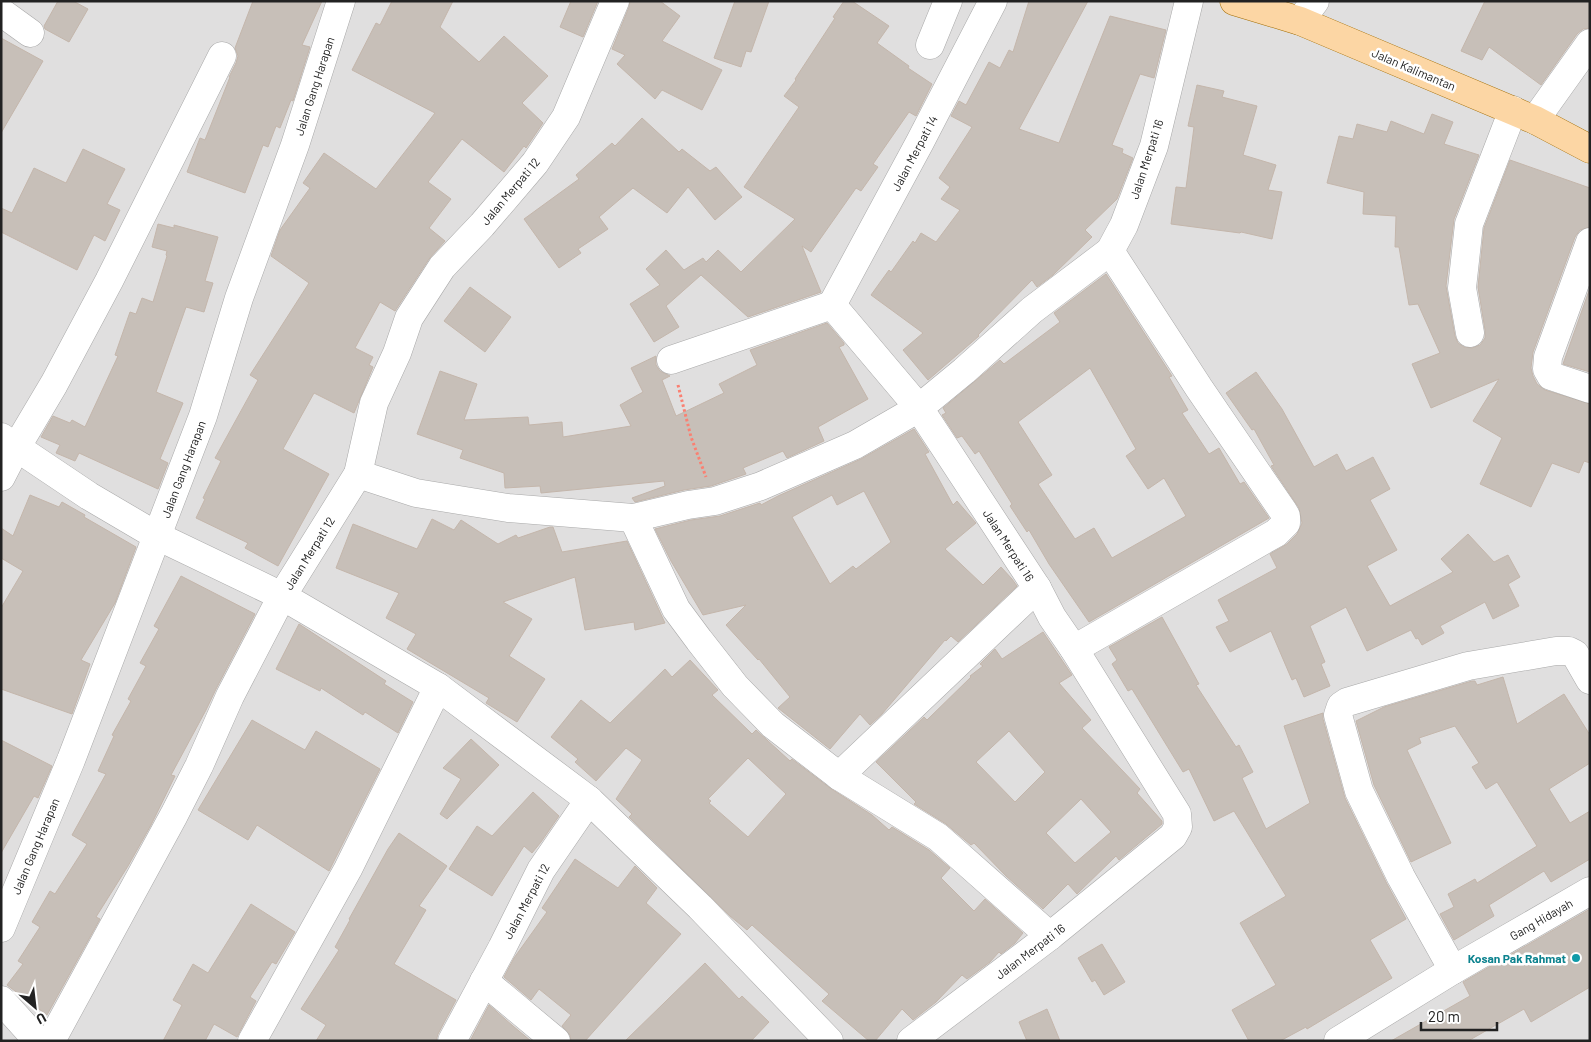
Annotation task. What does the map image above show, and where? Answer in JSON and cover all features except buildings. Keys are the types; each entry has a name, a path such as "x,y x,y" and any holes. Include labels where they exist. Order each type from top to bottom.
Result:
{"main road":[{"name":"Jalan Kalimantan","path":"1234,1 1308,11 1524,115 1590,149"}],"street":[{"name":"Jalan Gang Harapan","path":"1,928 71,760 203,416 239,298 295,145 341,1"},
{"name":"Jalan Merpati 12","path":"452,1041 541,870 589,800 438,687 282,596 358,474 374,403 397,353 410,318 442,267 482,225 535,163 566,117 616,1"},
{"path":"930,45 948,1"},
{"name":"Jalan Merpati 14","path":"832,305 994,1"},
{"name":"Jalan Merpati 16","path":"911,1041 1050,936 1173,836 1178,827 1177,814 1052,617 1037,588 919,408 964,371 1032,310 1110,251 1124,225 1154,146 1189,1"},
{"path":"1,12 30,32"},
{"path":"1470,334 1462,288 1469,224 1524,115 1590,43"},
{"path":"1,477 8,442 54,384 109,281 222,56"},
{"path":"1590,242 1548,357 1547,369 1551,376 1590,389"},
{"path":"1074,649 1276,533 1286,523 1286,516 1283,511 1199,388 1110,251"},
{"path":"358,474 416,493 508,508 633,518 688,504 715,501 761,486 854,445 919,408 832,305 671,360"},
{"path":"8,442 89,496 157,536 282,596 230,696 199,766 174,815 51,1041"},
{"path":"633,518 676,609 735,686 773,725 839,776 938,837 1050,936"},
{"path":"839,776 1037,588"},
{"path":"1453,970 1401,877 1359,791 1338,715 1341,706 1347,702 1468,666 1556,652 1569,651 1575,654 1590,680"},
{"path":"252,1041 348,869 438,687"},
{"path":"589,800 700,908 829,1041"},
{"name":"Gang Hidayah","path":"1338,1041 1453,970 1590,890"},
{"path":"484,981 556,1041"},
{"path":"1,1000 38,1041"}],"path":[{"path":"671,360 691,437 715,501"}],"shaded area":[{"path":"1,1 1590,1 1590,1041 1,1041"}],"place":[{"name":"Kosan Pak Rahmat","path":"1576,958"}]}
